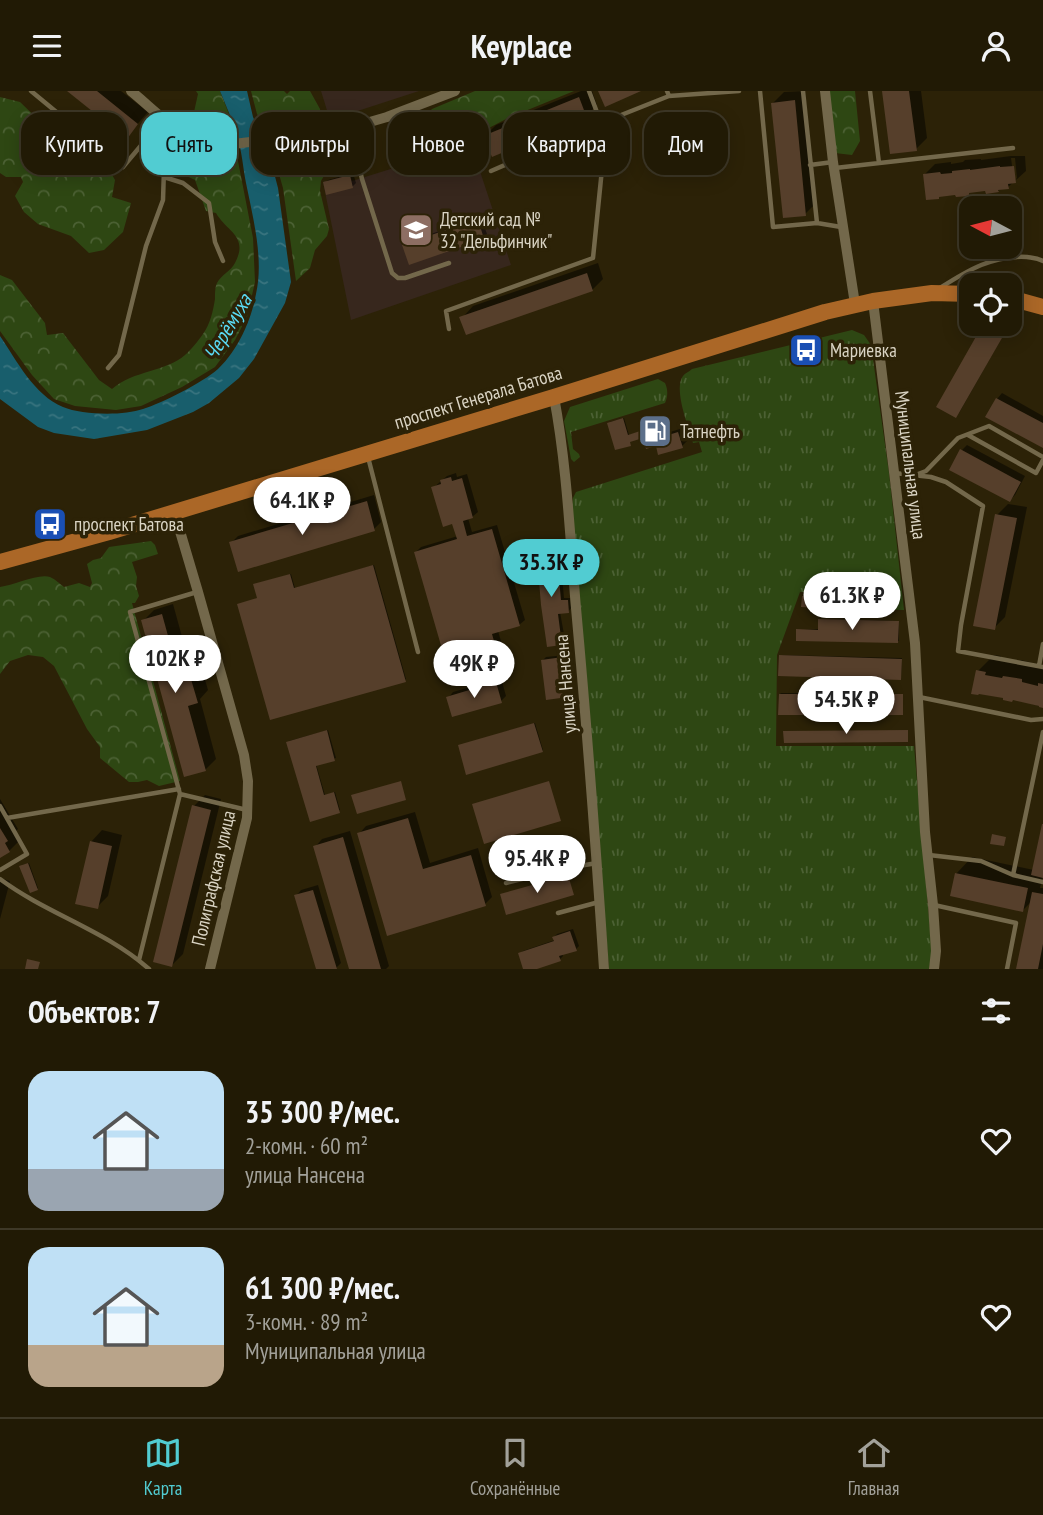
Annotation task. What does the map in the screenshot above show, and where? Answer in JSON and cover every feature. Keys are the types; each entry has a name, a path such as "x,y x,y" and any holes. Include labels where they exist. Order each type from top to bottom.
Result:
{"main road":[{"name":"проспект Генерала Батова","path":"0,562 109,532 772,328 873,301 932,293 959,294"},
{"path":"1022,301 1043,307"}],"street":[{"path":"131,91 157,112"},
{"path":"374,121 455,91"},
{"path":"825,91 833,165 855,305"},
{"name":"Муниципальная улица","path":"873,301 915,643 927,855 936,951 934,969"},
{"name":"улица Нансена","path":"554,397 560,431 604,969"},
{"name":"Полиграфская улица","path":"174,511 244,755 248,781 248,810 210,969"}],"lane":[{"path":"31,91 123,167 141,145"},
{"path":"589,91 597,112"},
{"path":"626,112 668,94 738,91"},
{"path":"760,91 773,227 817,223 842,227"},
{"path":"803,91 817,223"},
{"path":"870,91 879,163"},
{"path":"810,165 879,163 1013,148"},
{"path":"491,171 503,166"},
{"path":"361,175 392,273 398,278 405,278 449,263"},
{"path":"449,329 446,311 593,258 601,175"},
{"path":"108,368 119,355 146,246 163,199 164,177 183,183 209,203 215,242 223,261"},
{"path":"932,293 982,264 1011,256 1039,258 1043,261"},
{"path":"914,475 926,471 958,438 989,426 1043,459 1036,473 967,435"},
{"path":"367,453 418,652"},
{"path":"894,473 930,477 946,482 983,506 958,651 1041,667 1043,644"},
{"path":"139,960 180,791 131,612 198,591"},
{"path":"918,697 1031,720 1043,719"},
{"path":"1013,875 1043,732"},
{"path":"7,818 180,791 248,810"},
{"path":"0,806 27,854 0,870"},
{"path":"927,855 981,861 1013,875 1043,881"},
{"path":"506,883 597,863"},
{"path":"0,879 16,891 114,942 149,969"},
{"path":"558,912 600,902"},
{"path":"933,905 1016,923 1007,969"}],"shaded area":[{"path":"321,91 419,91 355,112 328,112"},
{"name":"Детский сад № 32 \"Дельфинчик\"","path":"388,170 388,175 481,175 511,265 351,320 323,182 350,175 352,181"}],"green space":[{"path":"196,91 220,91 228,112 194,112 198,94"},
{"path":"251,91 284,91 287,94 290,91 310,91 320,112 256,112"},
{"path":"475,91 574,91 523,112 503,112 503,121 489,128 489,112 429,112"},
{"path":"829,91 855,91 860,141 852,155 835,153"},
{"path":"0,97 20,102 30,112 21,112 21,175 112,175 115,180 112,197 131,203 123,232 104,250 89,253 71,236 38,224 24,212 15,196 23,182 21,177 6,177 0,173"},
{"path":"237,156 253,238 255,282 247,317 235,340 215,367 182,387 141,406 116,410 75,406 54,399 32,375 0,331 0,275 12,280 45,323 47,335 63,333 99,380 112,389 130,378 169,365 190,351 203,334 214,304 217,283 235,263 239,254 235,235 216,213 206,211 195,180 184,175 237,175"},
{"path":"279,175 324,175 320,191 329,229 327,236 315,250 310,268 296,281"},
{"path":"852,330 864,335 871,345 904,610 864,609 864,594 800,592 777,655 776,746 914,746 932,952 929,969 609,969 571,511 573,498 576,492 702,452 699,442 693,443 681,399 680,382 692,369"},
{"path":"658,379 666,386 665,403 571,432 573,449 580,457 574,462 571,459 564,421 570,407"},
{"path":"151,541 158,554 132,562 139,596 135,603 132,603 180,781 159,786 147,780 129,782 100,758 100,747 87,729 54,666 43,657 28,655 10,661 0,674 0,587 45,576 64,587 79,583 90,587 92,583 87,564 101,558 109,547"}],"water":[{"name":"Черёмуха","path":"220,91 247,91 252,112 251,175 275,175 291,282 285,303 254,359 239,378 209,403 147,430 94,439 54,433 38,427 0,399 0,336 35,386 53,402 71,410 103,414 143,409 182,392 218,369 237,344 254,304 259,267 254,224 237,138 237,112 228,112"}],"building":[{"path":"67,91 97,91 123,112 93,112"},
{"path":"598,91 641,91 605,107"},
{"path":"882,91 909,91 917,151 890,154"},
{"path":"579,97 585,112 542,112"},
{"path":"795,100 806,216 783,218 771,103"},
{"path":"127,115 138,124 127,139"},
{"path":"503,128 503,152 492,157 489,150 489,134"},
{"path":"1014,166 1016,183 1008,184 1009,189 998,190 999,192 986,194 985,191 969,193 969,196 955,195 926,200 923,174"},
{"path":"350,175 353,188 326,195 323,182"},
{"path":"478,219 484,239 409,265 402,245"},
{"path":"587,273 593,291 466,335 459,317"},
{"path":"976,336 1002,338 956,418 936,407"},
{"path":"996,398 1043,423 1043,448 985,417"},
{"path":"623,418 628,435 661,424 665,436 678,432 683,448 658,455 656,446 646,449 643,438 630,442 631,446 615,450 607,423"},
{"path":"960,449 1021,482 1010,502 949,470"},
{"path":"451,477 452,481 462,478 473,518 463,521 467,536 492,529 520,626 492,634 498,655 477,661 471,641 442,649 414,552 457,539 452,524 443,527 431,487 441,484 440,480"},
{"path":"367,501 375,531 238,572 229,542"},
{"path":"995,514 1017,518 995,630 973,626"},
{"path":"557,555 561,600 568,600 569,613 558,614 562,645 547,647 537,557"},
{"path":"373,565 406,682 270,720 237,604 257,598 253,584 290,574 294,588"},
{"path":"802,596 859,598 858,610 801,607"},
{"path":"162,614 178,672 188,669 198,703 188,706 206,771 184,777 141,620"},
{"path":"818,619 899,621 898,643 796,641 796,629 818,630"},
{"path":"779,655 902,659 901,680 778,676"},
{"path":"563,657 568,697 546,700 541,660"},
{"path":"976,670 986,672 985,675 1022,679 1022,682 1038,686 1038,683 1043,684 1043,708 1003,698 971,694"},
{"path":"496,682 502,703 452,717 446,697"},
{"path":"779,694 903,694 903,715 778,715"},
{"path":"534,723 543,752 466,775 458,745"},
{"path":"327,730 335,761 316,766 324,795 334,792 340,813 310,822 286,742"},
{"path":"908,730 908,742 784,743 783,731"},
{"path":"401,781 406,800 357,814 351,795"},
{"path":"549,781 561,821 484,844 472,804"},
{"path":"192,805 211,810 172,967 153,962"},
{"path":"408,818 423,869 471,855 486,906 387,936 357,833"},
{"path":"1043,824 1043,878 1031,875"},
{"path":"0,828 8,841 5,843 10,852 0,858"},
{"path":"992,834 1006,837 1004,846 990,844"},
{"path":"343,837 381,969 349,969 313,846"},
{"path":"90,841 112,846 98,909 75,904"},
{"path":"28,863 38,890 30,893 19,866"},
{"path":"955,873 1028,888 1023,912 950,896"},
{"path":"568,875 574,895 506,915 500,894"},
{"path":"313,890 337,969 316,969 294,895"},
{"path":"1032,892 1043,894 1043,944 1038,969 1016,969"},
{"path":"570,931 577,951 559,956 561,961 537,969 523,969 518,953 554,941 552,937"},
{"path":"27,959 40,962 38,969 25,969"}],"place":[{"name":"Детский сад № 32 \"Дельфинчик\"","path":"416,230"},
{"name":"Мариевка","path":"806,350"},
{"name":"Татнефть","path":"655,431"},
{"name":"проспект Батова","path":"50,524"}]}
